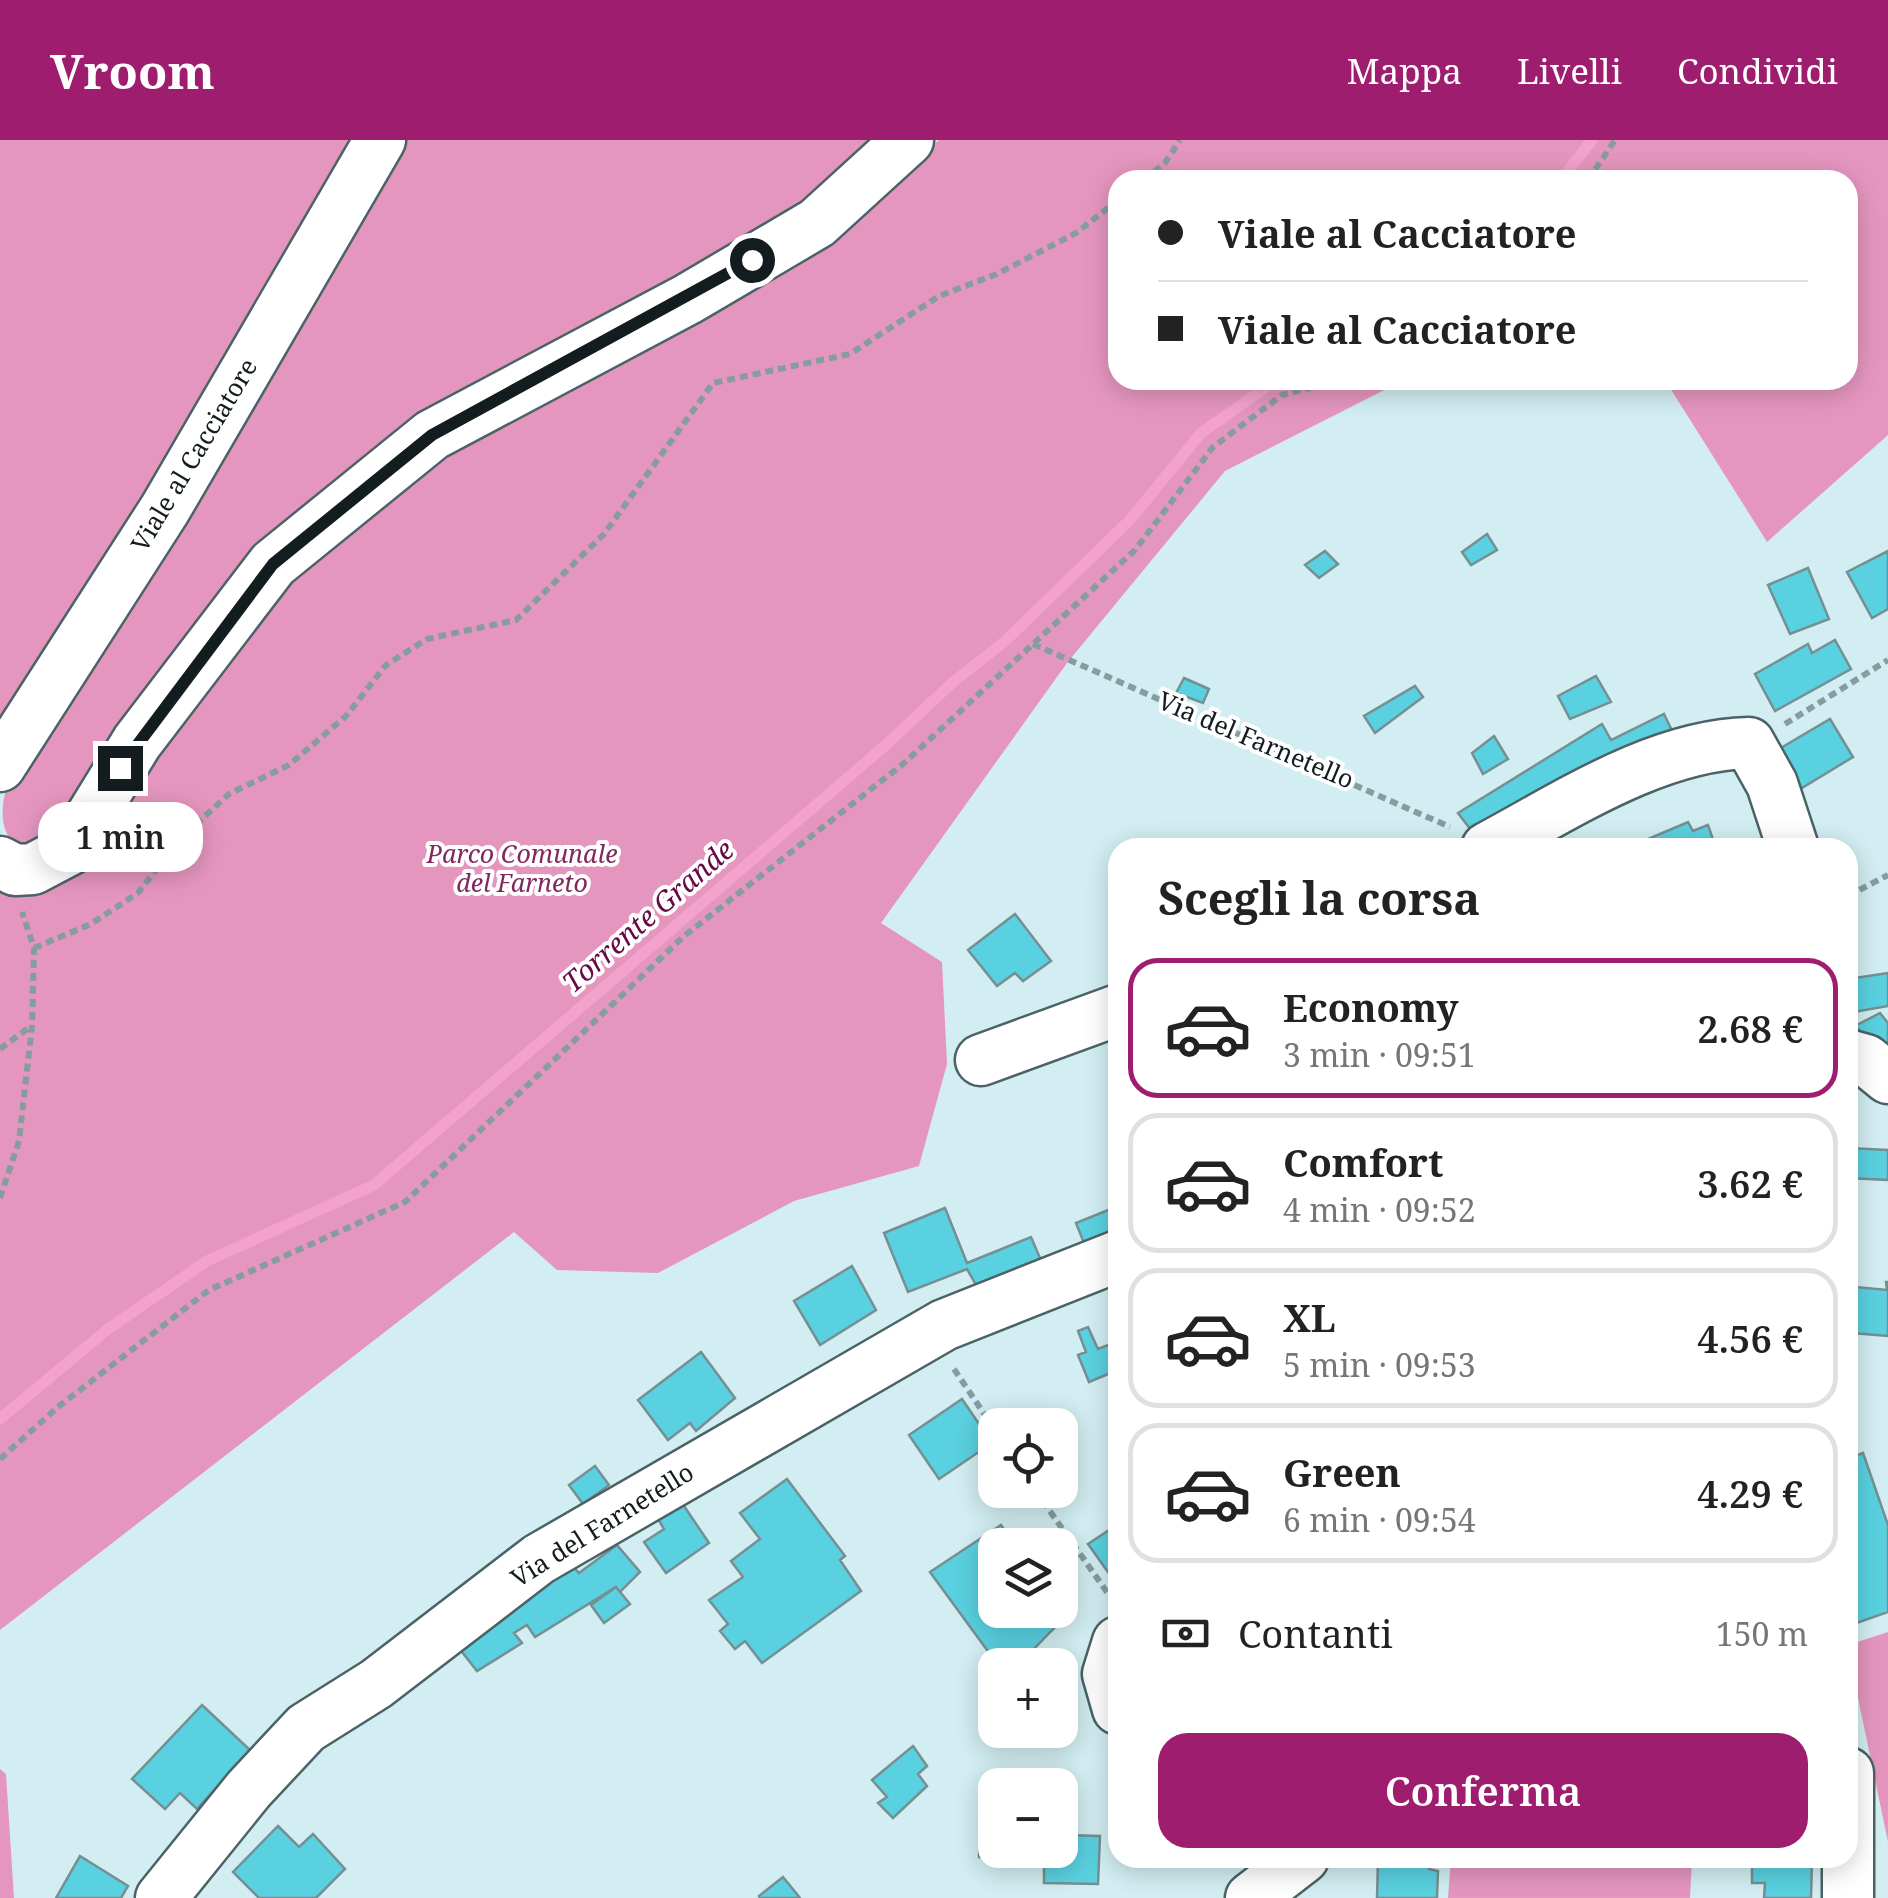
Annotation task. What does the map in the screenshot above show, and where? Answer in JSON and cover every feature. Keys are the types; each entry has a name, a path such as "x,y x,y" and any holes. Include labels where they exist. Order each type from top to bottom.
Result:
{"street":[{"name":"Viale al Cacciatore","path":"0,766 165,508 380,140"},
{"path":"7,866 33,870 71,849 137,742 273,564 432,435 688,298 817,223 908,140"},
{"path":"1474,838 1708,744 1749,743 1772,784 1791,838"},
{"path":"981,1060 1108,1014"},
{"name":"Via del Farnetello","path":"162,1898 249,1789 306,1728 376,1684 539,1560 783,1414 944,1326 1108,1260"},
{"path":"1251,1898 1290,1868"},
{"path":"1848,1868 1848,1898"}],"path":[{"path":"1156,170 1180,140"},
{"path":"1594,170 1614,140"},
{"path":"34,948 91,924 138,893 180,839 229,794 303,752 346,716 386,665 427,639 516,620 604,534 713,382 850,354 938,296 998,274 1076,233 1108,208"},
{"path":"0,1460 58,1407 209,1290 404,1202 684,936 903,764 1135,550 1213,447 1282,395 1303,390"},
{"name":"Via del Farnetello","path":"1033,644 1421,811 1470,838"},
{"path":"1749,743 1853,686 1888,660"},
{"path":"0,1198 19,1141 32,1026 34,948 7,866"},
{"path":"1858,890 1888,874"},
{"path":"0,1049 32,1026"},
{"path":"944,1326 950,1362 980,1408"},
{"path":"1048,1508 1108,1594"}],"green space":[{"path":"0,140 364,140 0,743"},
{"path":"407,140 873,140 833,178 731,252 424,414 64,827 17,850 3,819 7,785 236,430"},
{"name":"Parco Comunale del Farneto","path":"939,140 1888,140 1888,435 1767,542 1671,390 1858,390 1858,170 1108,170 1108,390 1384,390 1225,471 1067,663 881,923 942,962 947,1064 919,1166 794,1201 658,1273 557,1270 514,1232 0,1630 0,887 42,894 78,874 161,746 279,586 433,462 808,255"},
{"path":"1888,1632 1888,1842 1858,1698 1858,1642"},
{"path":"0,1769 6,1774 14,1898 0,1898"},
{"path":"1450,1868 1692,1868 1690,1898 1448,1898"}],"building":[{"path":"1487,534 1497,550 1471,565 1462,552"},
{"path":"1325,551 1338,564 1319,578 1305,565"},
{"path":"1888,551 1888,609 1872,618 1847,572"},
{"path":"1808,568 1829,619 1790,634 1768,585"},
{"path":"1835,640 1851,669 1775,711 1755,674 1808,644 1812,653"},
{"path":"1596,676 1611,702 1570,719 1558,696"},
{"path":"1184,678 1209,689 1203,703 1176,693"},
{"path":"1415,686 1423,697 1375,733 1364,716"},
{"path":"1664,714 1676,739 1474,834 1458,813 1602,724 1611,740"},
{"path":"1830,719 1853,757 1797,791 1774,752"},
{"path":"1494,736 1508,759 1483,774 1472,753"},
{"path":"1688,822 1693,831 1708,825 1713,838 1650,838"},
{"path":"1015,914 1051,961 1023,981 1015,973 997,986 968,950"},
{"path":"1888,973 1888,1006 1858,1011 1858,978"},
{"path":"1880,1013 1888,1023 1888,1057 1858,1029 1858,1024"},
{"path":"1858,1148 1888,1150 1888,1180 1858,1178"},
{"path":"945,1208 967,1263 1031,1237 1043,1265 980,1292 967,1269 908,1292 884,1233"},
{"path":"1108,1210 1108,1245 1088,1253 1076,1223"},
{"path":"852,1266 876,1310 820,1345 794,1301"},
{"path":"1888,1282 1888,1336 1858,1333 1858,1287 1887,1290"},
{"path":"1088,1327 1098,1349 1108,1345 1108,1374 1089,1382 1078,1355 1086,1352 1078,1331"},
{"path":"701,1352 735,1398 696,1431 690,1423 668,1440 638,1400"},
{"path":"962,1399 978,1422 978,1453 939,1479 909,1435"},
{"path":"1863,1453 1888,1525 1888,1612 1858,1622 1858,1455"},
{"path":"595,1466 609,1485 583,1504 569,1485"},
{"path":"787,1479 845,1556 840,1560 861,1591 762,1663 745,1641 735,1649 720,1631 728,1624 709,1600 743,1577 731,1561 760,1539 740,1513"},
{"path":"682,1503 709,1543 666,1573 644,1542 664,1529 658,1519"},
{"path":"1108,1531 1108,1572 1088,1544"},
{"path":"978,1540 978,1628 1054,1628 1035,1648 986,1648 930,1572"},
{"path":"617,1545 640,1572 620,1592 616,1587 535,1637 527,1625 514,1633 522,1643 477,1671 451,1638 562,1554 579,1573"},
{"path":"616,1587 630,1604 604,1623 591,1605"},
{"path":"202,1705 250,1750 197,1809 180,1793 165,1809 132,1779"},
{"path":"913,1746 927,1766 918,1774 927,1786 893,1818 878,1803 887,1797 872,1780"},
{"path":"278,1826 299,1847 313,1834 345,1869 316,1898 259,1898 233,1872"},
{"path":"1078,1835 1100,1836 1098,1884 1044,1883 1044,1868 1078,1868"},
{"path":"80,1856 128,1886 121,1898 56,1898"},
{"path":"1378,1868 1438,1871 1437,1898 1377,1898"},
{"path":"1752,1868 1812,1868 1811,1898 1764,1898 1765,1883 1752,1883"},
{"path":"783,1877 800,1898 760,1898 759,1896"}],"waterway":[{"name":"Torrente Grande","path":"1569,170 1592,140"},
{"name":"Torrente Grande","path":"0,1419 108,1329 207,1261 374,1185 1004,642 1130,520 1201,433 1262,390"}],"route":[{"path":"120,768 273,564 432,435 752,260"}]}
